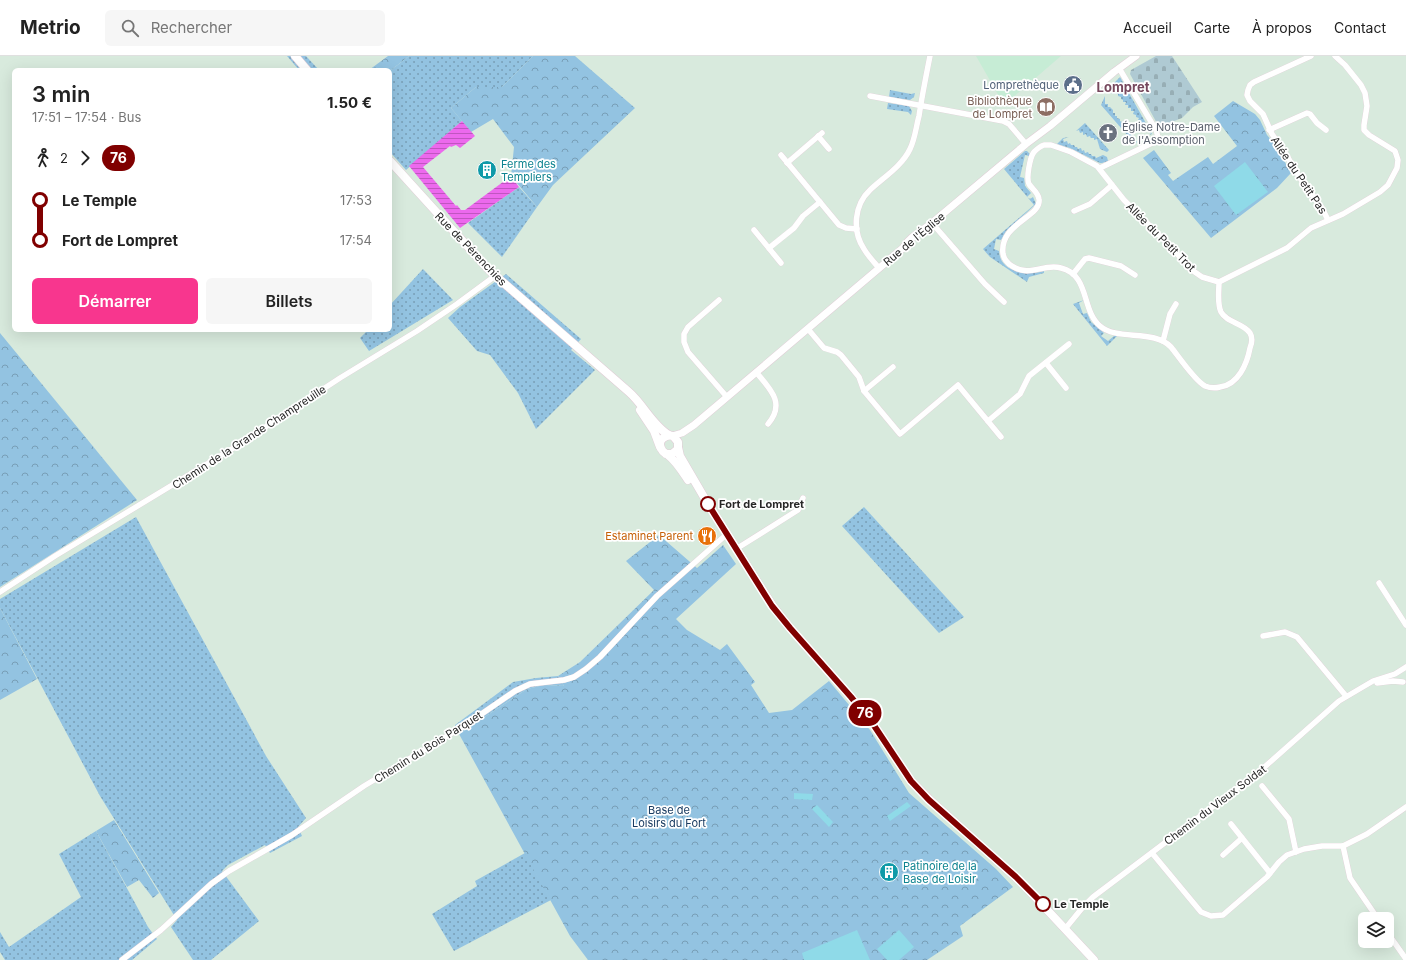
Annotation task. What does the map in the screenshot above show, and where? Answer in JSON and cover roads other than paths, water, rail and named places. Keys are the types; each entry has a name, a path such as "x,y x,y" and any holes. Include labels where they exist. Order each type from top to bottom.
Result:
{"main road":[{"path":"295,56 305,68"},
{"name":"Rue de Pérenchies","path":"392,163 495,276 617,382"},
{"path":"617,382 634,396 661,429 677,439 681,459 776,611 873,724 911,781 929,800 1022,883 1094,960"},
{"path":"617,382 648,422 663,451 677,464 708,504"},
{"path":"663,451 661,440 670,435"},
{"path":"663,451 674,453 679,446"}],"street":[{"path":"879,268 864,250 859,238 857,229 858,210 864,196 899,165 909,152 914,140 930,56"},
{"name":"Rue de l'Église","path":"670,435 682,433 694,425 903,248 906,243 932,224 1027,143 1050,126 1119,68 1136,56"},
{"name":"Allée du Petit Pas","path":"1311,56 1254,82 1249,87 1247,93 1250,101 1263,114 1269,130 1300,178 1322,208 1328,220"},
{"name":"Allée du Petit Pas","path":"1219,282 1287,248 1306,230 1343,214 1383,190 1397,168 1398,157 1395,151 1369,135 1364,130 1367,106 1365,93 1345,65 1335,56"},
{"path":"1100,168 1154,142 1157,138 1157,133 1119,68"},
{"path":"870,96 1006,122 1035,151 1028,178 1030,185 1038,194 1040,202 1036,209 1008,232 1003,249 1004,257 1010,264 1023,271 1054,267 1065,269 1073,274 1081,283 1094,320 1101,328 1114,333 1139,335 1162,341 1171,347 1198,380 1205,386 1212,387 1223,387 1235,379 1247,362 1252,342 1248,331 1228,319 1221,312 1219,306 1219,282"},
{"name":"Allée du Petit Pas","path":"1269,130 1307,113 1310,114 1317,123 1326,130"},
{"path":"788,163 820,135 829,149"},
{"name":"Allée du Petit Trot","path":"1035,151 1042,146 1051,145 1071,152 1100,168 1129,205 1178,254 1189,268 1202,276 1219,282"},
{"path":"781,155 841,226 857,229"},
{"path":"1074,211 1090,204 1112,185"},
{"path":"769,248 794,228 803,216 820,202"},
{"path":"932,224 985,284 1004,302"},
{"path":"754,230 781,263"},
{"path":"1073,274 1085,260 1090,258 1121,266 1135,275"},
{"name":"Chemin de la Grande Champreuille","path":"0,592 55,556 223,455 329,385 457,304 495,276"},
{"path":"719,300 688,327 684,334 684,342 688,352 727,397"},
{"path":"1162,341 1170,314 1176,304"},
{"path":"808,329 824,348 837,352 841,355 859,376 864,391 900,434 958,385 1000,437"},
{"path":"988,421 1020,394 1028,378 1069,344"},
{"path":"1046,363 1066,388"},
{"path":"864,391 893,367"},
{"path":"756,372 771,391 776,401 774,414 768,424"},
{"name":"Rue de l'Église","path":"679,446 694,425"},
{"path":"736,549 798,510 803,498"},
{"name":"Chemin du Bois Parquet","path":"122,960 157,933 211,884 229,871 292,835 364,786 467,724 515,691 530,684 564,680 586,669 600,657 657,596 727,534"},
{"path":"1378,583 1406,625"},
{"path":"1263,636 1285,632 1297,637 1303,642 1346,696"},
{"path":"1404,669 1400,676 1405,682"},
{"name":"Chemin du Vieux Soldat","path":"1066,929 1088,902 1260,771 1346,696 1366,685 1393,675 1404,669"},
{"name":"Chemin du Vieux Soldat","path":"1366,685 1393,681 1405,682"},
{"path":"1262,786 1289,819 1296,852"},
{"path":"1152,853 1201,912 1208,916 1219,916 1226,912 1270,873 1283,858 1296,852 1322,846 1343,846 1367,834 1406,807"},
{"path":"1231,824 1270,873"},
{"path":"1222,855 1242,838"},
{"path":"1343,846 1350,878 1373,912"},
{"path":"1394,942 1405,959"}],"place":[{"name":"Lomprethèque","path":"1073,85"},
{"name":"Bibliothèque de Lompret","path":"1046,107"},
{"name":"Église Notre-Dame de l'Assomption","path":"1108,133"},
{"name":"Ferme des Templiers","path":"487,170"},
{"name":"Fort de Lompret","path":"708,504"},
{"name":"Estaminet Parent","path":"707,536"},
{"name":"Patinoire de la Base de Loisir","path":"889,872"},
{"name":"Le Temple","path":"1043,904"}],"district":[{"name":"Lompret","path":"1123,87"}],"park label":[{"name":"Base de Loisirs du Fort","path":"669,816"}]}
